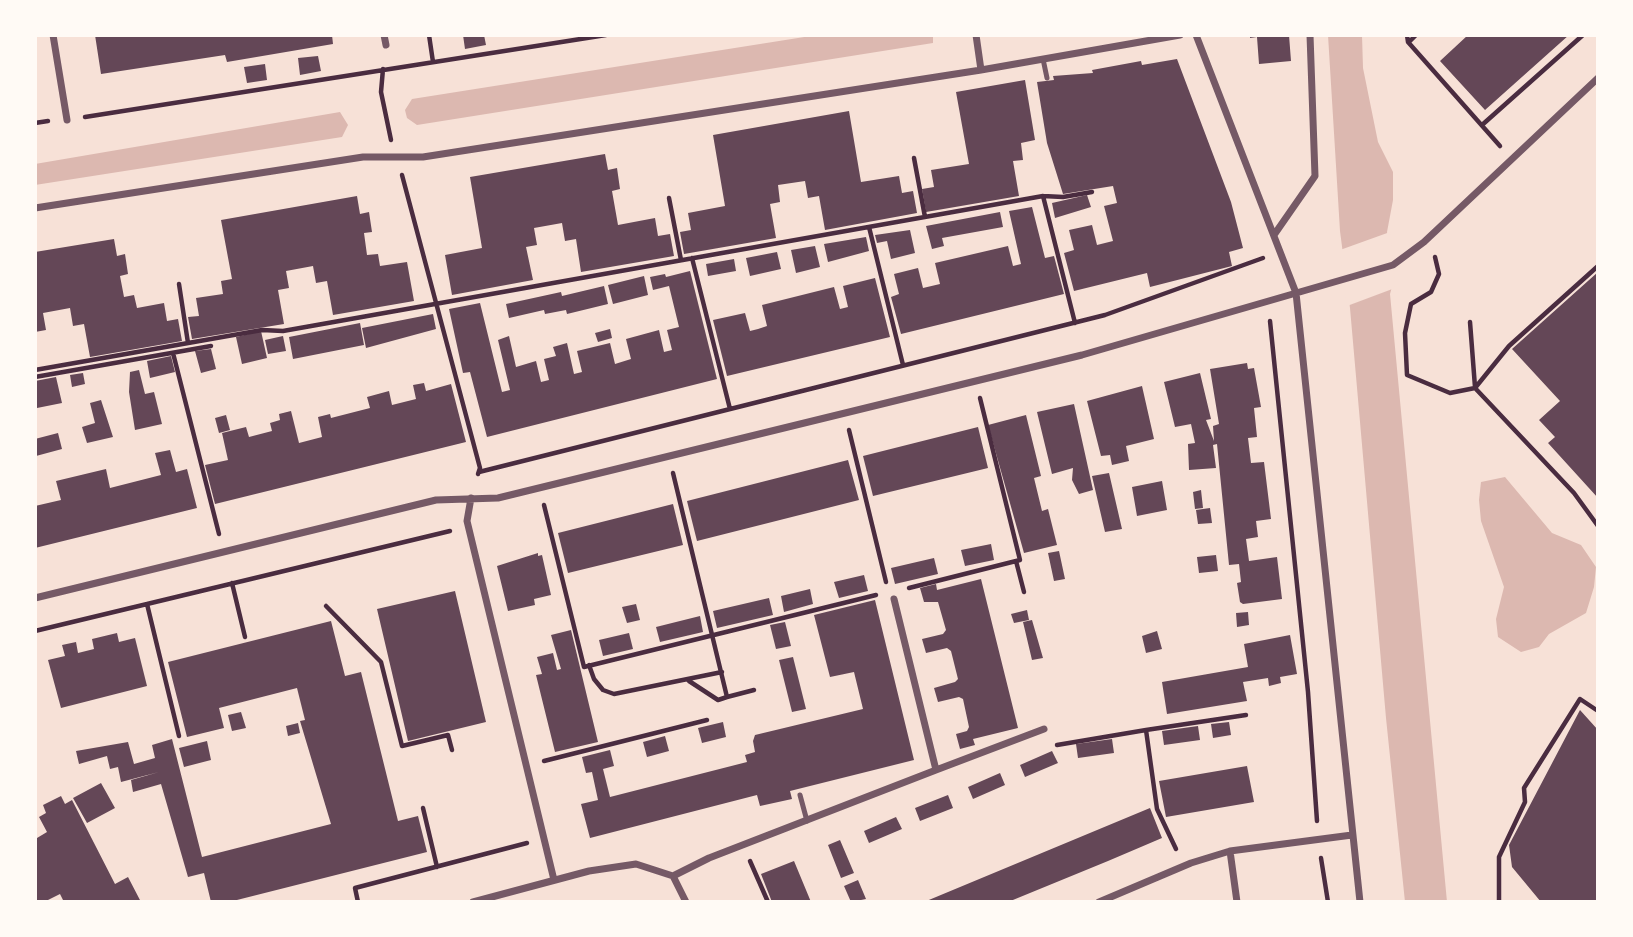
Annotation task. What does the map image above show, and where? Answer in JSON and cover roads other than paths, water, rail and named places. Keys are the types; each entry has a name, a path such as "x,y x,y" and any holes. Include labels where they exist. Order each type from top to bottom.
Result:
{"street":[{"path":"53,35 67,120"},
{"path":"384,35 386,45"},
{"path":"975,35 981,70"},
{"path":"35,208 363,157 422,157 981,70 1180,35"},
{"path":"1196,35 1296,293 1360,902"},
{"path":"1274,235 1315,176 1310,35"},
{"path":"35,598 436,500 498,498 1112,347 1393,265 1424,242 1598,78"},
{"path":"471,498 468,527 554,880"},
{"path":"892,596 936,770"},
{"path":"473,902 589,871 636,864 673,876 744,845 1044,729"},
{"path":"1099,902 1184,866 1230,851 1352,835"},
{"path":"1230,851 1237,902"},
{"path":"673,876 686,902"}],"lane":[{"path":"1043,59 1047,78"},
{"path":"800,794 807,821"}]}
